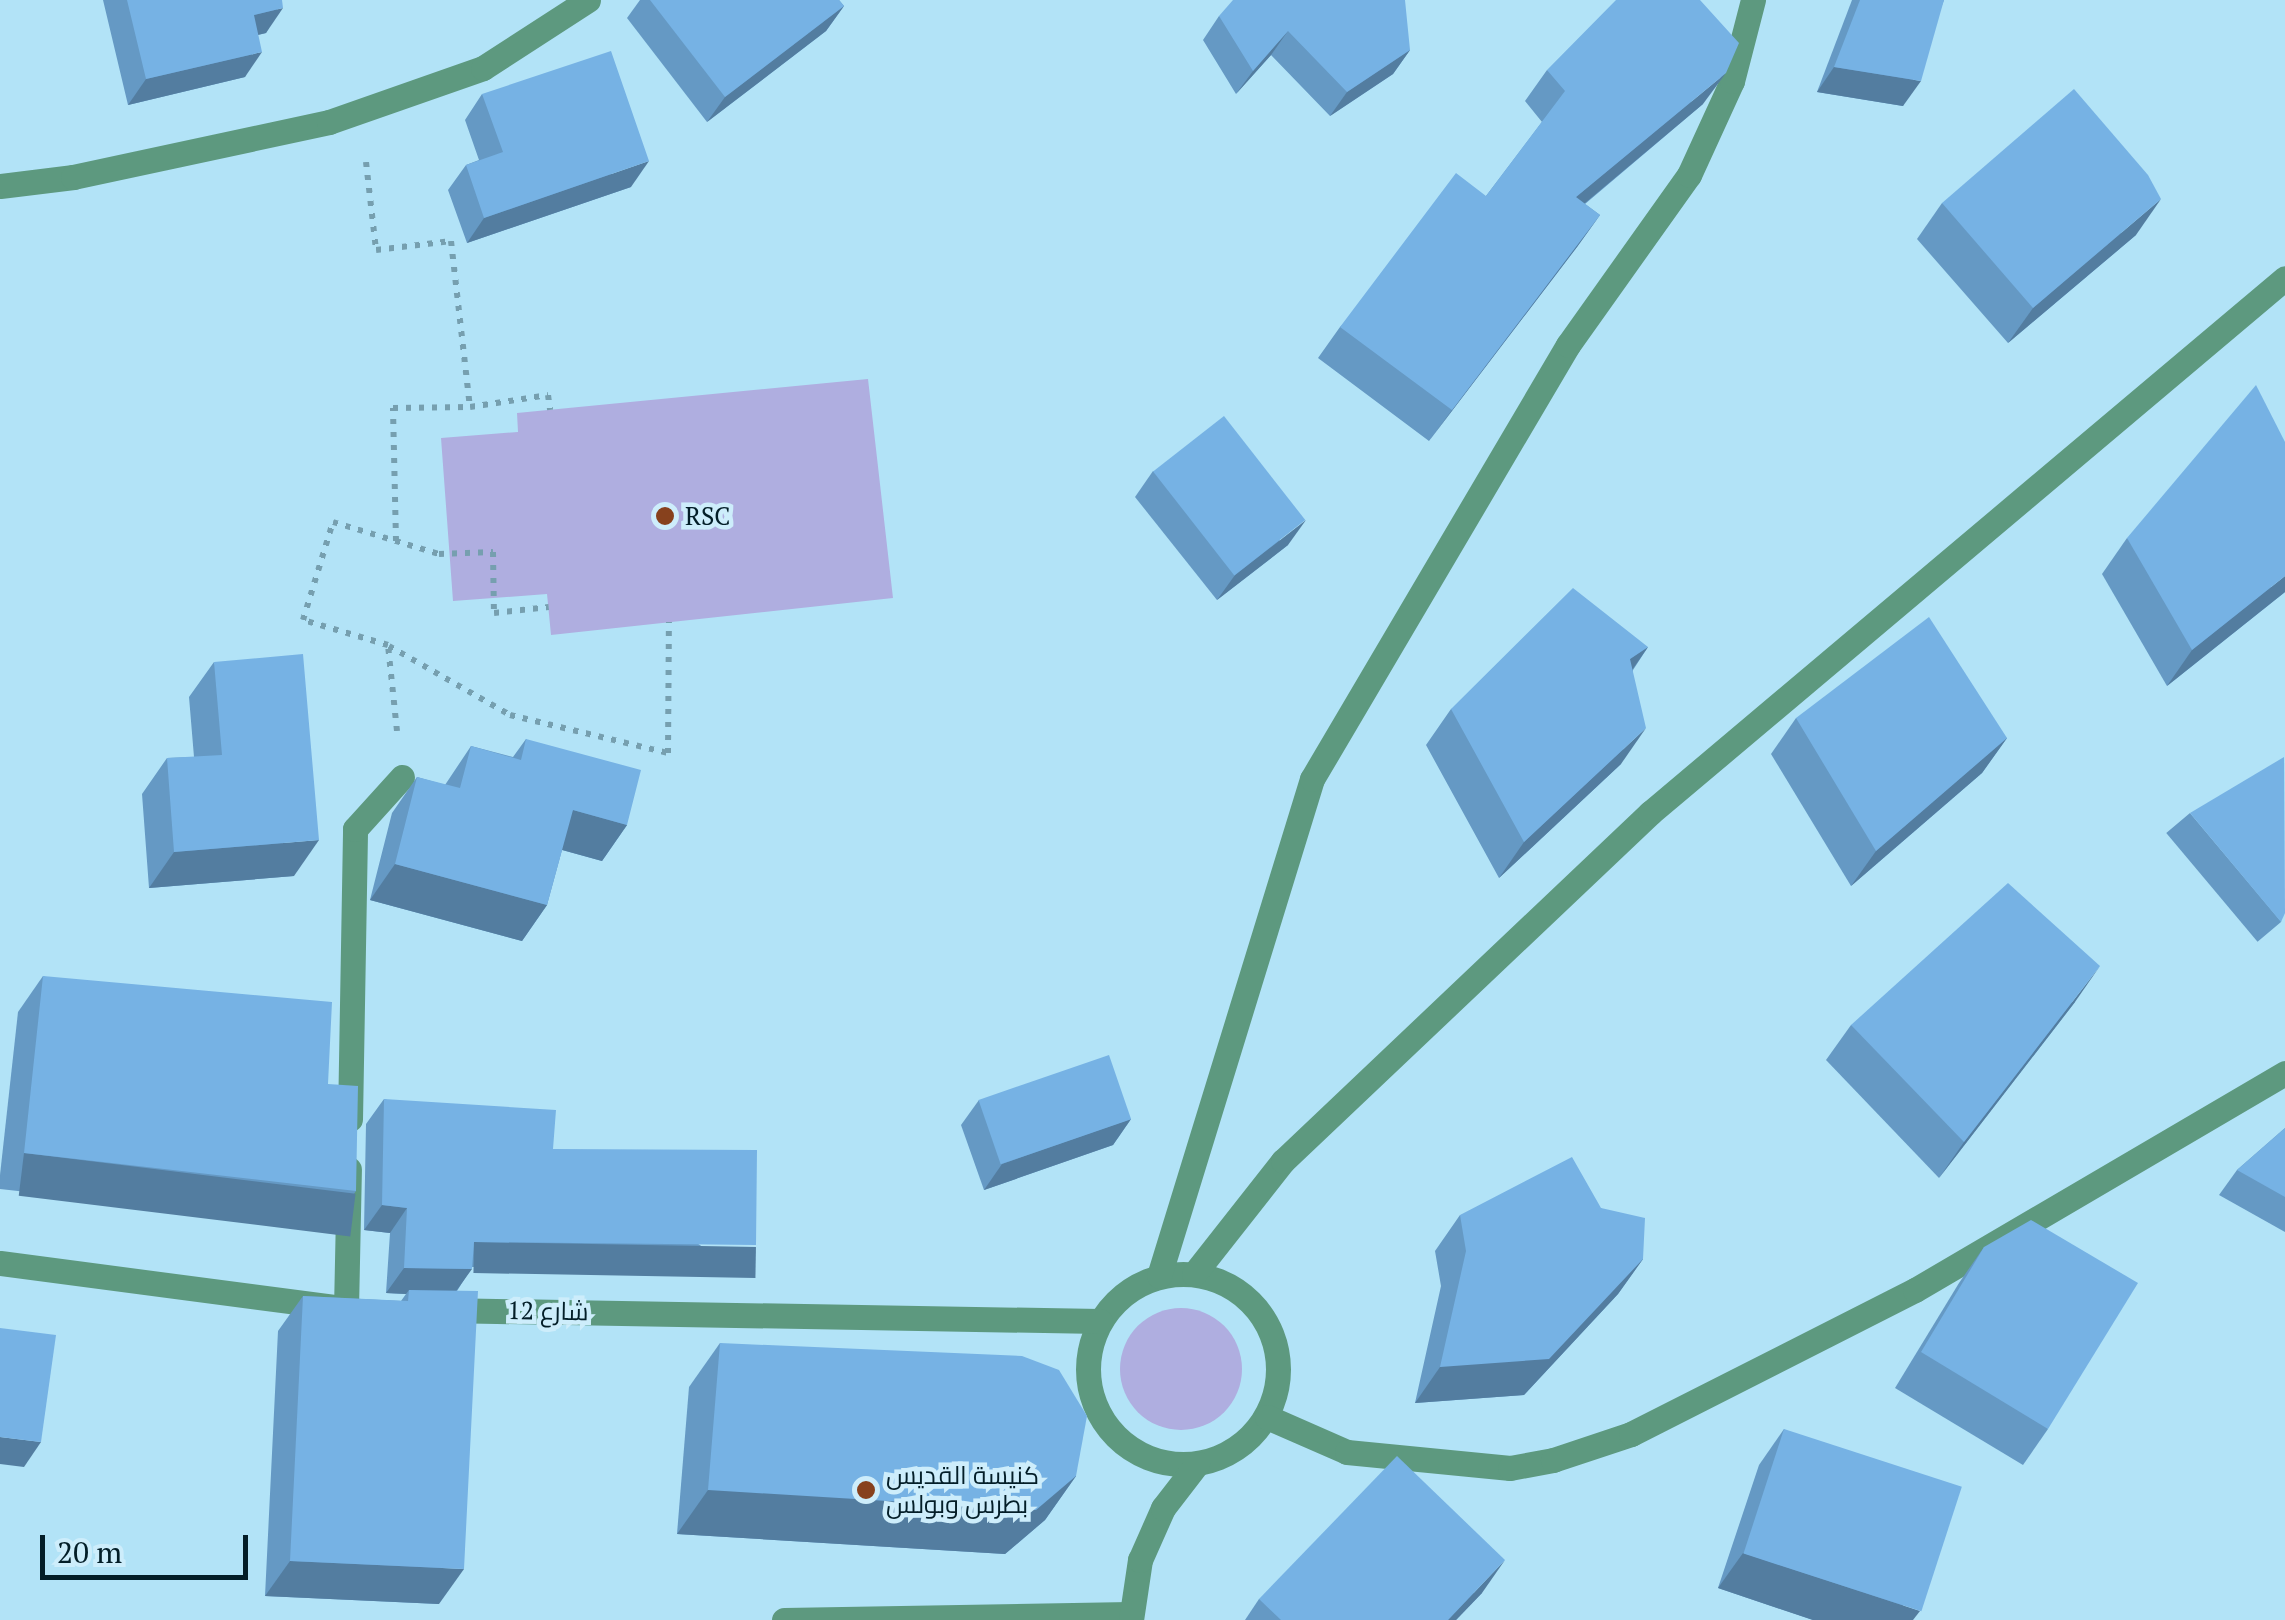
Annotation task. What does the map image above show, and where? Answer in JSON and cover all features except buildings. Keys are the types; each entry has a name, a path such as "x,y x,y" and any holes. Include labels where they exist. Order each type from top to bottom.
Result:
{"street":[{"path":"0,186 72,178 329,122 483,68 588,0"},
{"path":"1159,1276 1312,779 1568,344 1689,175 1732,81 1752,0"},
{"path":"1194,1274 1283,1161 1650,812 2285,278"},
{"path":"0,1263 356,1310 355,829 402,777"},
{"path":"1267,1416 1347,1452 1510,1468 1553,1460 1631,1434 1915,1290 2285,1074"},
{"path":"1194,1274 1243,1294 1268,1326 1280,1365 1267,1416 1225,1455 1197,1464 1137,1454 1096,1410 1089,1350 1100,1321 1136,1285 1159,1276 1194,1274"},
{"name":"شارع 12","path":"424,1310 1100,1321"},
{"path":"784,1620 1130,1617 1148,1542 1163,1508 1197,1464"}],"path":[{"path":"329,122 365,152 376,250 451,241 470,407"},
{"path":"396,542 394,408 470,407 548,395 550,410"},
{"path":"549,608 494,613 494,552 439,554 333,522 303,620 388,646 510,715 668,753 669,622"},
{"path":"388,646 402,777"}],"shaded area":[{"name":"RSC","path":"868,379 893,598 551,635 547,594 453,601 441,438 518,432 517,413"},
{"path":"1181,1308 1204,1313 1224,1326 1237,1346 1242,1369 1237,1392 1224,1412 1204,1425 1181,1430 1158,1425 1138,1412 1125,1392 1120,1369 1125,1346 1138,1326 1158,1313"}],"place":[{"name":"RSC","path":"665,516"},
{"name":"كنيسة القديس بطرس وبولس","path":"866,1490"}]}
